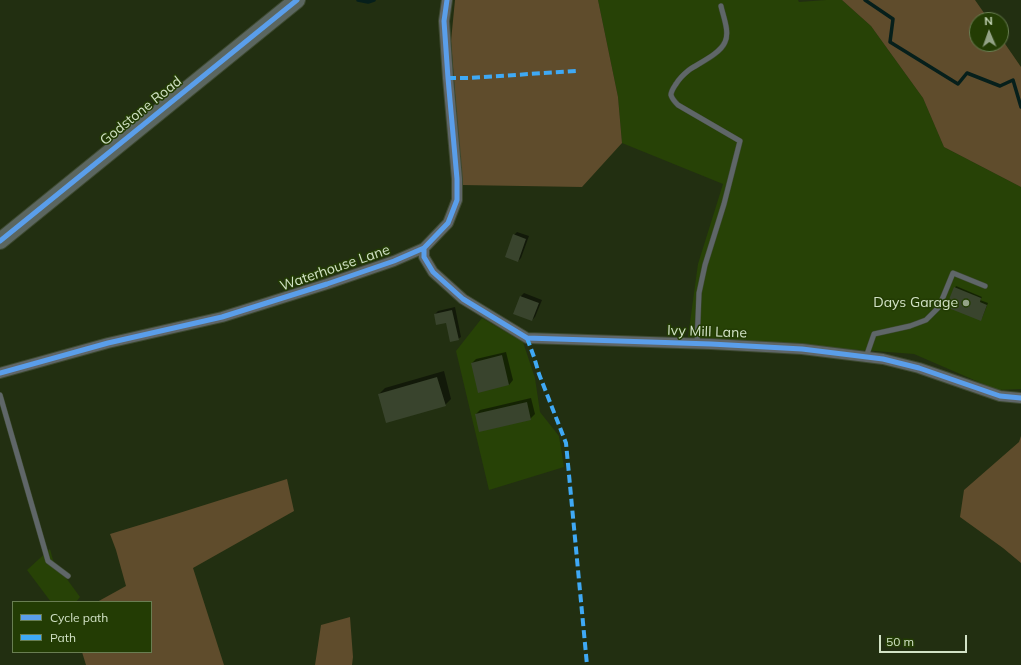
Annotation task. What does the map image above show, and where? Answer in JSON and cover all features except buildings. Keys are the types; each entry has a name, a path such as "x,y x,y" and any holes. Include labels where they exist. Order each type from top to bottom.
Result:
{"main road":[{"name":"Godstone Road","path":"0,241 297,0"}],"street":[{"name":"Waterhouse Lane","path":"0,373 108,343 222,317 334,282 394,261 424,248 448,223 457,200 457,180 444,21 447,0"},
{"name":"Ivy Mill Lane","path":"424,248 424,257 433,272 463,300 527,338 802,348 883,359 919,368 1000,396 1021,398"}],"lane":[{"path":"697,344 700,293 705,265 724,204 740,142 678,105 671,94 679,79 687,71 717,52 726,41 726,24 721,6"},
{"path":"866,357 874,334 926,320 939,307 953,273 984,286"},
{"path":"0,395 48,561 68,576"}],"shaded area":[{"path":"455,0 598,0 618,97 622,143 582,187 462,185 451,41"},
{"path":"598,0 798,0 799,2 842,0 871,26 923,98 944,147 1021,187 1021,389 997,390 914,354 688,337 698,264 723,184 622,143 618,97"},
{"path":"842,0 975,0 983,12 969,12 969,52 1009,52 1009,50 1021,67 1021,187 944,147 923,98 871,26"},
{"path":"482,318 523,342 535,378 540,412 559,436 564,467 489,490 456,351"},
{"path":"1021,436 1021,563 960,517 964,490 1019,442"},
{"path":"287,479 294,511 193,568 224,665 86,665 82,653 152,653 152,601 99,601 126,586 110,534"},
{"path":"50,549 53,560 80,597 77,601 50,601 27,570"},
{"path":"350,617 353,657 352,665 315,665 321,625"}],"waterway":[{"path":"358,0 368,2 374,0"},
{"path":"865,0 893,19 890,42 958,84 967,73 1000,86 1013,80 1021,107"}],"marked path":[{"path":"448,78 576,71"},
{"path":"527,338 539,374 566,443 587,665"}],"cycle path":[{"path":"0,241 297,0"},
{"path":"0,373 108,343 222,317 327,284 394,261 424,248 448,223 457,200 457,179 444,21 447,0"},
{"path":"424,248 424,257 433,272 463,299 527,338 711,344 802,349 883,359 919,368 1000,396 1021,398"}],"place":[{"name":"Days Garage","path":"966,303"}]}
